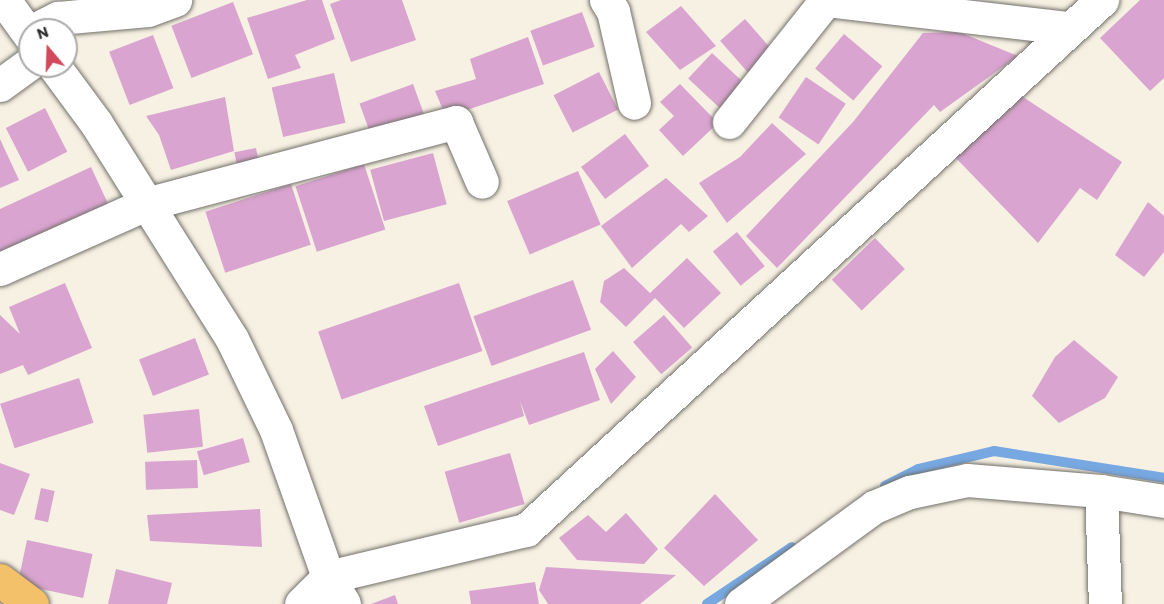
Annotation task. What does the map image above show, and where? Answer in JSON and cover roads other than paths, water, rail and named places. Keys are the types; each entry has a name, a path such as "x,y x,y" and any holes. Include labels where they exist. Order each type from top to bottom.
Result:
{"main road":[{"path":"0,580 32,604"}],"street":[{"path":"4,0 18,21"},
{"path":"58,18 148,10 175,0"},
{"path":"606,0 613,10 634,104"},
{"path":"729,122 826,0 1069,28"},
{"path":"301,604 525,530 1102,0"},
{"path":"0,85 18,57"},
{"path":"63,78 96,123 242,360 276,430 336,591"},
{"path":"0,269 146,204 456,122 482,182"},
{"path":"741,604 874,507 910,492 967,480 1101,490 1164,501"},
{"path":"1101,490 1106,604"}],"waterway":[{"path":"885,486 918,469 994,451 1164,478"},
{"path":"707,604 792,547"}]}
